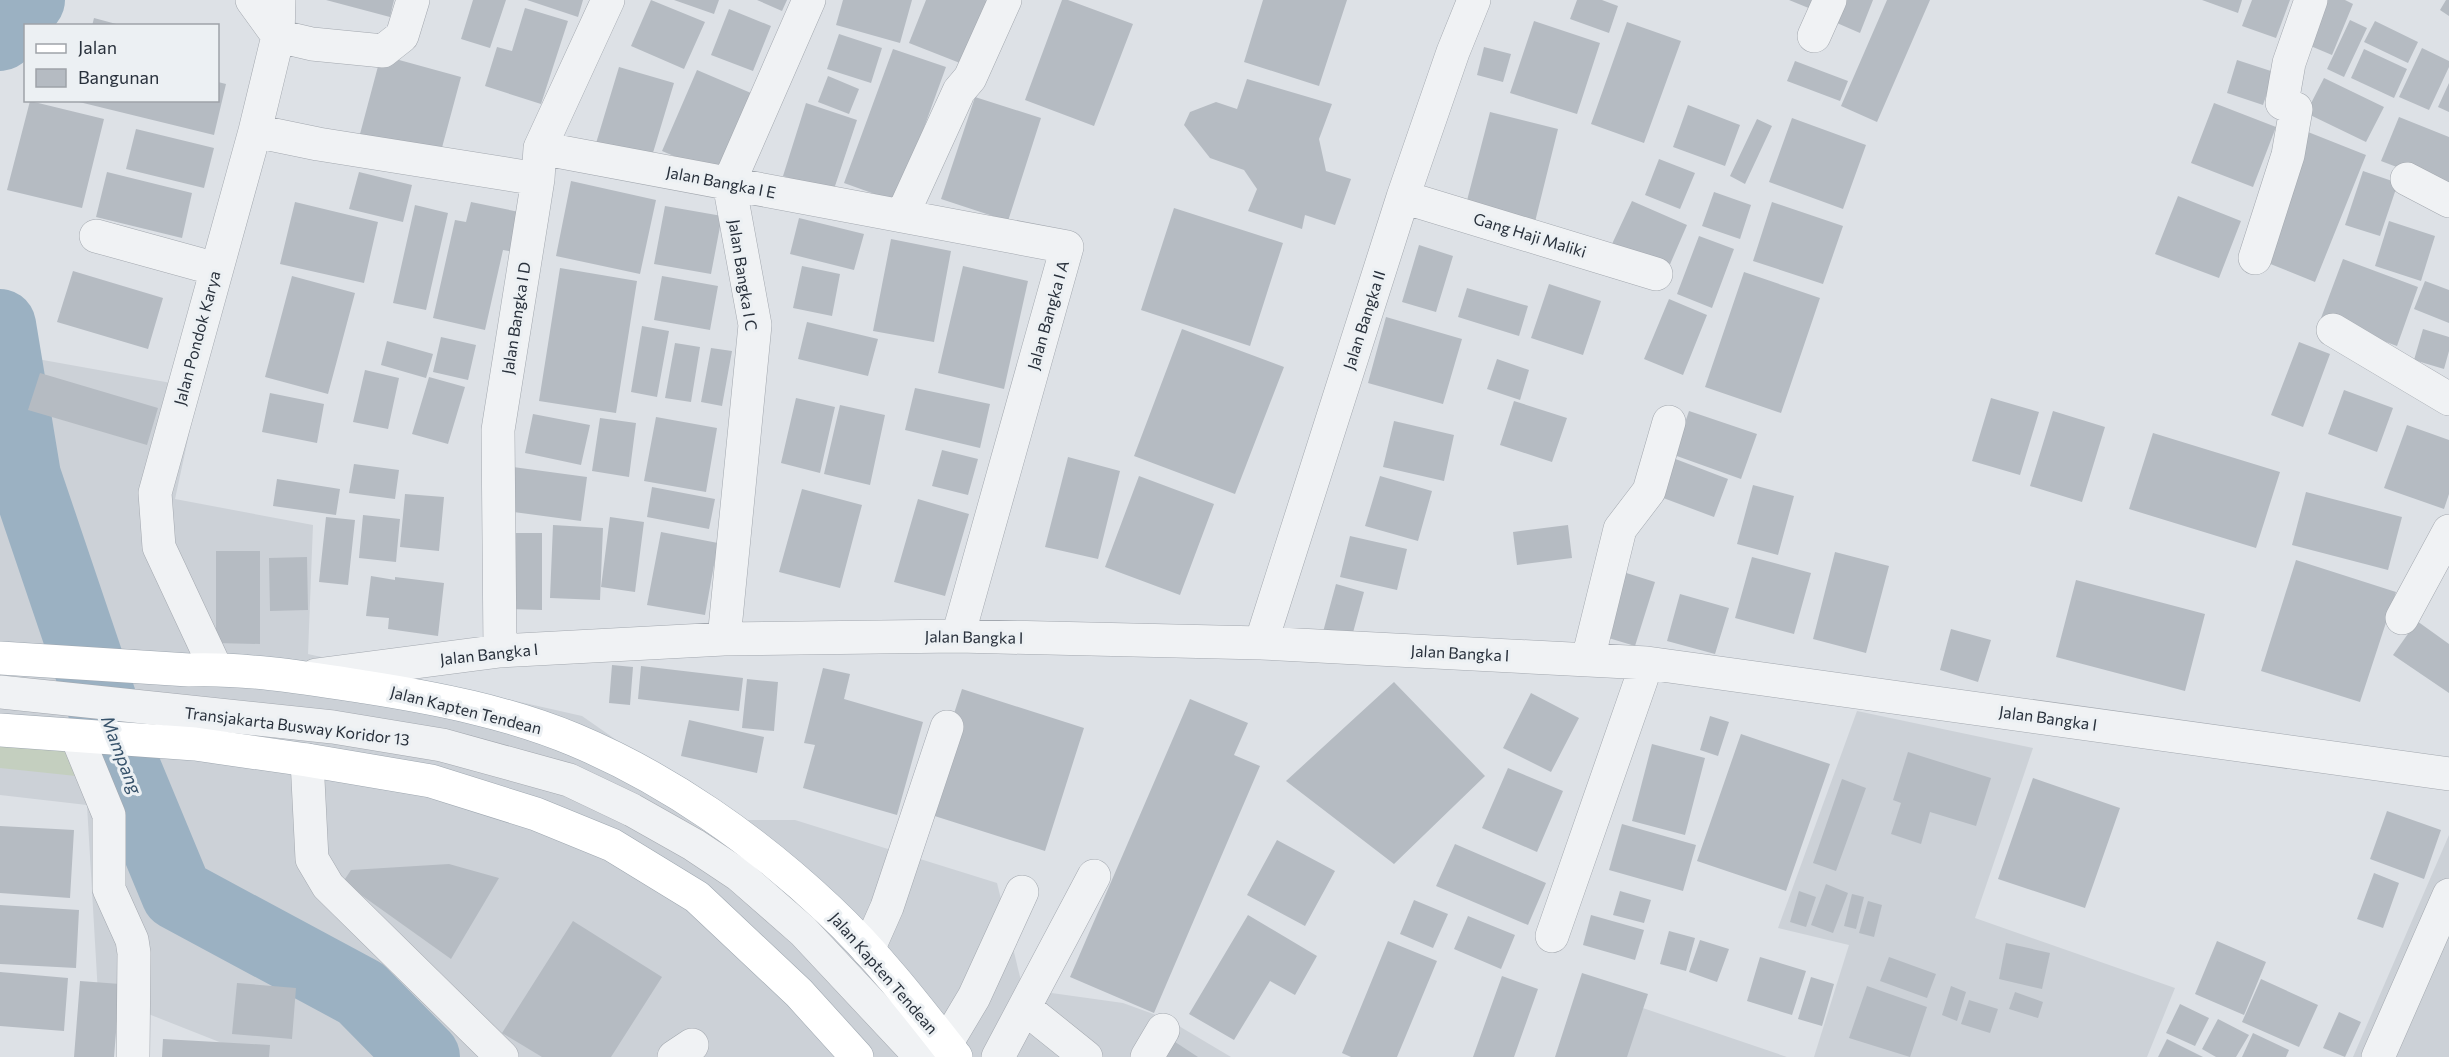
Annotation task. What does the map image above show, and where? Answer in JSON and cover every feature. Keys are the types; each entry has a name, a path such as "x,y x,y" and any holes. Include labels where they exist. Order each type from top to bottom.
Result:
{"main road":[{"name":"Jalan Kapten Tendean","path":"15,659 303,677 419,695 514,719 575,740 656,780 744,838 829,910 868,950 941,1053"},
{"path":"0,730 195,744 307,760 431,781 536,814 612,845 697,897 799,993 857,1057"}],"street":[{"path":"252,0 278,36 312,44 383,51 402,36 412,0"},
{"name":"Jalan Pondok Karya","path":"203,669 159,547 155,493 255,131 278,36 279,0"},
{"name":"Jalan Bangka I D","path":"500,651 498,430 539,164 608,0"},
{"path":"729,183 809,0"},
{"path":"902,216 958,91 970,78 1005,0"},
{"name":"Jalan Bangka II","path":"1261,643 1403,197 1453,52 1474,0"},
{"path":"1814,36 1830,0"},
{"path":"2255,258 2288,155 2296,109 2282,103 2289,63 2311,0"},
{"name":"Jalan Bangka I E","path":"255,131 330,146 729,183 902,216"},
{"path":"2408,179 2449,201"},
{"name":"Jalan Bangka I C","path":"724,639 754,325 729,183"},
{"name":"Gang Haji Maliki","path":"1403,197 1656,274"},
{"name":"Jalan Bangka I A","path":"902,216 1067,247 958,636"},
{"path":"96,236 216,269"},
{"path":"2333,330 2449,399"},
{"path":"1588,659 1620,529 1649,491 1669,422"},
{"path":"2402,618 2449,531"},
{"name":"Jalan Bangka I","path":"303,677 500,651 724,639 958,636 1261,643 1647,663 2449,774"},
{"path":"1552,936 1647,663"},
{"name":"Transjakarta Busway Koridor 13","path":"0,692 333,727 442,745 569,780 632,810 694,845 739,875 941,1053"},
{"path":"868,950 887,907 946,727"},
{"path":"92,737 109,815 109,889 132,940 134,953 133,1057"},
{"path":"307,760 312,859 328,886 502,1057"},
{"path":"998,1057 1094,876"},
{"path":"941,1053 974,997 1022,892"},
{"path":"2378,1057 2449,896"},
{"path":"1025,1008 1086,1057"}],"shaded area":[{"path":"0,330 15,355 199,388 175,499 313,525 308,654 582,716 731,820 795,820 997,883 1023,989 1123,1003 1167,1019 1231,1057 257,1057 98,994 87,805 0,795"},
{"path":"1857,711 2033,748 1975,918 2175,988 2147,1057 1814,1057 1849,945 1778,928"},
{"path":"2449,835 2449,1057 2353,1057"},
{"path":"1634,1005 1787,1057 1612,1057"}],"green space":[{"path":"0,730 77,737 95,778 0,768"}],"building":[{"path":"326,0 394,0 390,17"},
{"path":"473,0 506,0 490,48 461,39"},
{"path":"527,0 583,0 578,17"},
{"path":"651,0 705,22 684,69 631,46"},
{"path":"674,0 719,0 714,14"},
{"path":"757,0 787,0 782,11"},
{"path":"843,0 912,0 900,43 836,25"},
{"path":"926,0 985,0 990,2 965,65 909,43"},
{"path":"1062,0 1068,0 1133,24 1094,126 1025,100"},
{"path":"1263,0 1347,0 1319,86 1244,62"},
{"path":"1577,0 1602,0 1618,6 1609,33 1570,19"},
{"path":"1789,0 1814,0 1811,9"},
{"path":"1838,0 1873,0 1860,33 1830,20"},
{"path":"1887,0 1930,0 1877,122 1841,106"},
{"path":"2202,0 2242,0 2238,13"},
{"path":"2252,0 2290,0 2276,38 2242,26"},
{"path":"2319,0 2345,0 2353,4 2332,55 2301,42"},
{"path":"2446,0 2449,0 2449,16 2440,10"},
{"path":"525,8 568,21 541,104 485,86 497,47 512,51"},
{"path":"729,9 771,26 753,71 711,55"},
{"path":"94,18 116,24 92,24"},
{"path":"2350,20 2367,28 2344,77 2327,69"},
{"path":"1534,21 1600,43 1577,114 1510,93"},
{"path":"2375,21 2418,42 2408,63 2364,42"},
{"path":"1627,22 1681,41 1644,143 1591,124"},
{"path":"839,34 882,48 871,83 827,69"},
{"path":"1484,47 1511,54 1503,82 1477,75"},
{"path":"2422,48 2449,61 2449,67 2429,110 2399,97"},
{"path":"893,49 946,67 897,202 844,183"},
{"path":"2364,49 2407,69 2394,98 2351,78"},
{"path":"381,55 461,77 440,155 360,134"},
{"path":"2237,60 2274,72 2263,105 2227,93"},
{"path":"1795,61 1848,81 1840,101 1787,81"},
{"path":"619,67 674,83 649,166 594,150"},
{"path":"697,70 758,96 723,177 662,151"},
{"path":"828,76 859,89 849,114 818,102"},
{"path":"2324,78 2384,107 2366,142 2306,113"},
{"path":"1247,79 1332,104 1319,139 1326,171 1351,179 1335,225 1305,215 1302,229 1248,211 1257,189 1244,170 1210,158 1184,125 1190,112 1216,102 1237,109"},
{"path":"219,82 226,84 214,135 79,102 219,102"},
{"path":"2449,83 2449,112 2438,107"},
{"path":"975,97 1041,118 1008,221 941,199"},
{"path":"30,102 104,119 82,208 7,190"},
{"path":"806,103 857,120 833,192 783,176"},
{"path":"2214,103 2276,127 2253,187 2191,163"},
{"path":"1688,105 1740,125 1725,166 1673,147"},
{"path":"1490,112 1558,129 1533,230 1464,212"},
{"path":"2399,117 2449,137 2449,187 2381,161"},
{"path":"1792,118 1866,145 1843,209 1769,182"},
{"path":"1757,119 1772,126 1745,184 1730,176"},
{"path":"136,129 214,148 204,188 126,169"},
{"path":"2308,132 2366,155 2315,282 2258,259"},
{"path":"1659,159 1695,173 1680,209 1645,195"},
{"path":"2363,171 2398,183 2380,236 2345,225"},
{"path":"107,172 192,193 182,238 96,217"},
{"path":"359,172 412,185 403,222 349,209"},
{"path":"571,181 656,200 640,274 556,256"},
{"path":"1714,192 1751,205 1740,239 1702,226"},
{"path":"2178,196 2241,221 2219,278 2155,254"},
{"path":"1632,201 1687,225 1668,269 1612,244"},
{"path":"295,202 378,222 364,283 280,264"},
{"path":"471,202 524,213 515,252 503,250 485,330 433,318 455,220 466,222"},
{"path":"1772,202 1843,226 1823,284 1753,261"},
{"path":"415,205 448,213 426,310 393,303"},
{"path":"665,206 722,216 711,274 654,264"},
{"path":"1174,208 1283,243 1250,346 1141,310"},
{"path":"799,218 864,234 854,270 790,254"},
{"path":"2389,221 2435,236 2421,281 2375,266"},
{"path":"1699,236 1734,249 1712,308 1677,294"},
{"path":"891,239 951,251 934,342 873,331"},
{"path":"1419,245 1453,256 1436,312 1402,302"},
{"path":"2343,259 2418,287 2397,346 2321,318"},
{"path":"802,266 840,274 832,316 793,308"},
{"path":"963,266 1028,281 1004,389 938,373"},
{"path":"560,268 637,281 616,413 539,401"},
{"path":"73,271 163,298 148,349 57,322"},
{"path":"1744,272 1820,298 1781,413 1705,387"},
{"path":"292,276 355,293 328,394 265,377"},
{"path":"662,276 718,286 710,330 654,320"},
{"path":"2425,281 2449,290 2449,323 2414,309"},
{"path":"1549,284 1601,301 1583,355 1531,338"},
{"path":"1467,288 1528,306 1519,336 1458,317"},
{"path":"1669,299 1707,315 1683,375 1644,359"},
{"path":"1386,317 1462,339 1443,404 1368,383"},
{"path":"807,322 878,339 868,376 798,359"},
{"path":"642,326 669,331 657,397 631,392"},
{"path":"1182,329 1284,367 1235,494 1134,456"},
{"path":"2423,329 2449,337 2449,351 2444,369 2414,360"},
{"path":"441,337 476,345 468,380 433,372"},
{"path":"387,341 433,354 426,378 381,365"},
{"path":"2299,342 2330,354 2303,427 2271,415"},
{"path":"675,343 700,347 691,402 665,398"},
{"path":"711,348 732,351 722,406 701,402"},
{"path":"1497,359 1529,370 1520,400 1487,389"},
{"path":"365,370 399,378 388,429 353,422"},
{"path":"40,373 158,408 147,445 28,410"},
{"path":"429,377 465,387 448,444 412,434"},
{"path":"915,388 990,404 980,448 905,430"},
{"path":"2344,390 2393,408 2377,452 2328,434"},
{"path":"270,393 324,404 317,443 262,432"},
{"path":"796,398 835,407 820,473 781,463"},
{"path":"1991,398 2039,412 2020,475 1972,461"},
{"path":"1514,401 1567,418 1552,462 1500,445"},
{"path":"840,405 885,415 870,485 824,474"},
{"path":"1689,411 1757,434 1741,479 1674,455"},
{"path":"2053,411 2105,427 2082,502 2030,486"},
{"path":"533,414 590,425 581,465 525,453"},
{"path":"656,417 717,428 706,492 644,481"},
{"path":"600,418 636,423 629,477 592,471"},
{"path":"1394,421 1454,435 1444,481 1383,467"},
{"path":"2407,425 2449,440 2449,494 2444,509 2384,488"},
{"path":"2153,433 2280,472 2256,548 2129,509"},
{"path":"942,450 978,459 968,495 932,486"},
{"path":"1665,455 1728,479 1714,517 1650,493"},
{"path":"1068,457 1120,471 1098,559 1045,547"},
{"path":"354,464 399,470 395,499 349,493"},
{"path":"513,467 587,477 581,521 506,511"},
{"path":"1139,476 1214,504 1180,595 1105,567"},
{"path":"1380,476 1432,491 1418,541 1365,526"},
{"path":"277,479 340,489 336,515 273,506"},
{"path":"1753,485 1794,496 1778,555 1737,544"},
{"path":"652,487 715,499 709,529 647,517"},
{"path":"802,489 862,505 840,588 779,572"},
{"path":"2306,492 2402,517 2388,570 2292,545"},
{"path":"405,494 444,497 439,551 400,547"},
{"path":"918,499 969,514 945,596 894,582"},
{"path":"363,515 400,519 396,562 359,558"},
{"path":"326,517 355,520 348,585 319,582"},
{"path":"610,517 644,522 635,592 601,587"},
{"path":"553,525 603,528 600,600 550,598"},
{"path":"1568,525 1572,558 1517,565 1513,532"},
{"path":"661,532 718,543 705,615 647,605"},
{"path":"507,533 542,533 542,610 507,609"},
{"path":"1350,536 1407,549 1397,590 1340,577"},
{"path":"216,551 260,551 260,644 216,643"},
{"path":"1835,552 1889,566 1866,653 1813,639"},
{"path":"307,557 308,610 270,611 269,558"},
{"path":"1752,557 1811,573 1794,634 1735,618"},
{"path":"2296,560 2396,592 2360,702 2261,671"},
{"path":"1620,571 1655,582 1635,646 1602,636"},
{"path":"371,576 444,583 438,636 388,629 389,618 366,616"},
{"path":"2076,580 2205,614 2185,691 2056,657"},
{"path":"1336,584 1364,592 1351,640 1323,632"},
{"path":"1680,594 1729,608 1715,654 1667,641"},
{"path":"2417,621 2449,644 2449,693 2393,655"},
{"path":"1951,629 1991,640 1978,682 1940,670"},
{"path":"612,665 633,667 630,705 609,703"},
{"path":"641,666 743,678 739,711 638,699"},
{"path":"823,668 850,674 844,699 923,722 897,815 803,788 815,745 804,743"},
{"path":"747,679 778,682 774,731 742,728"},
{"path":"1394,682 1485,776 1394,864 1286,781"},
{"path":"962,689 1084,728 1045,851 922,812"},
{"path":"1531,693 1579,718 1551,772 1503,748"},
{"path":"1190,699 1248,723 1234,755 1260,766 1154,1013 1070,977"},
{"path":"1710,716 1729,722 1718,756 1700,750"},
{"path":"689,720 764,737 757,773 681,756"},
{"path":"1741,734 1830,764 1786,891 1697,861"},
{"path":"1652,744 1705,758 1685,835 1632,821"},
{"path":"1908,752 1991,778 1976,826 1930,812 1921,844 1891,834 1901,803 1893,800"},
{"path":"1508,768 1563,791 1537,852 1482,828"},
{"path":"2033,778 2120,808 2085,908 1998,879"},
{"path":"1842,779 1866,788 1836,871 1813,863"},
{"path":"2387,811 2441,830 2424,879 2370,859"},
{"path":"1622,824 1696,845 1683,891 1609,870"},
{"path":"0,826 74,830 70,898 0,893"},
{"path":"1277,840 1335,871 1305,926 1247,895"},
{"path":"1455,844 1546,883 1528,925 1436,886"},
{"path":"449,864 499,878 451,959 343,882 351,870"},
{"path":"2374,873 2399,883 2383,928 2357,919"},
{"path":"1826,884 1848,893 1833,933 1811,925"},
{"path":"1620,891 1651,900 1644,923 1613,915"},
{"path":"1799,891 1816,897 1806,927 1790,922"},
{"path":"1852,894 1864,897 1856,929 1844,926"},
{"path":"1414,900 1448,914 1433,948 1400,934"},
{"path":"1868,901 1882,905 1874,937 1859,933"},
{"path":"0,905 79,910 76,968 0,964"},
{"path":"1248,915 1317,956 1295,995 1270,981 1234,1040 1189,1014"},
{"path":"1591,915 1644,930 1635,960 1583,945"},
{"path":"1468,916 1515,935 1501,969 1454,949"},
{"path":"573,921 662,977 611,1057 542,1057 502,1033"},
{"path":"1669,931 1695,938 1686,971 1660,964"},
{"path":"1700,940 1729,949 1717,982 1689,972"},
{"path":"1388,941 1437,961 1397,1057 1351,1057 1342,1053"},
{"path":"2217,941 2266,962 2244,1015 2195,994"},
{"path":"2006,943 2050,953 2042,989 1999,979"},
{"path":"1760,957 1806,971 1792,1015 1747,1001"},
{"path":"1889,957 1936,974 1927,998 1880,981"},
{"path":"0,972 68,978 64,1031 0,1026"},
{"path":"1582,973 1648,994 1627,1057 1555,1057"},
{"path":"1502,976 1538,989 1514,1057 1473,1057"},
{"path":"1811,977 1834,984 1822,1026 1798,1019"},
{"path":"2261,979 2318,1005 2299,1047 2242,1022"},
{"path":"80,981 120,984 114,1057 74,1057"},
{"path":"237,983 296,988 292,1039 232,1034"},
{"path":"1867,986 1927,1007 1910,1057 1849,1038"},
{"path":"1951,986 1966,992 1957,1021 1942,1015"},
{"path":"2015,992 2043,1002 2038,1018 2009,1009"},
{"path":"1969,1000 1998,1009 1990,1033 1961,1024"},
{"path":"2180,1004 2209,1018 2195,1046 2166,1033"},
{"path":"2339,1012 2361,1022 2345,1057 2323,1048"},
{"path":"2218,1019 2249,1035 2236,1057 2216,1057 2202,1049"},
{"path":"2253,1033 2289,1050 2286,1057 2242,1057"},
{"path":"1166,1036 1198,1057 1155,1057"},
{"path":"163,1039 270,1045 269,1057 162,1057"},
{"path":"2167,1039 2203,1057 2158,1057"}],"waterway":[{"name":"Mampang","path":"0,35 29,0"},
{"name":"Mampang","path":"0,325 25,476 119,754 177,894 361,993 424,1057"}]}
